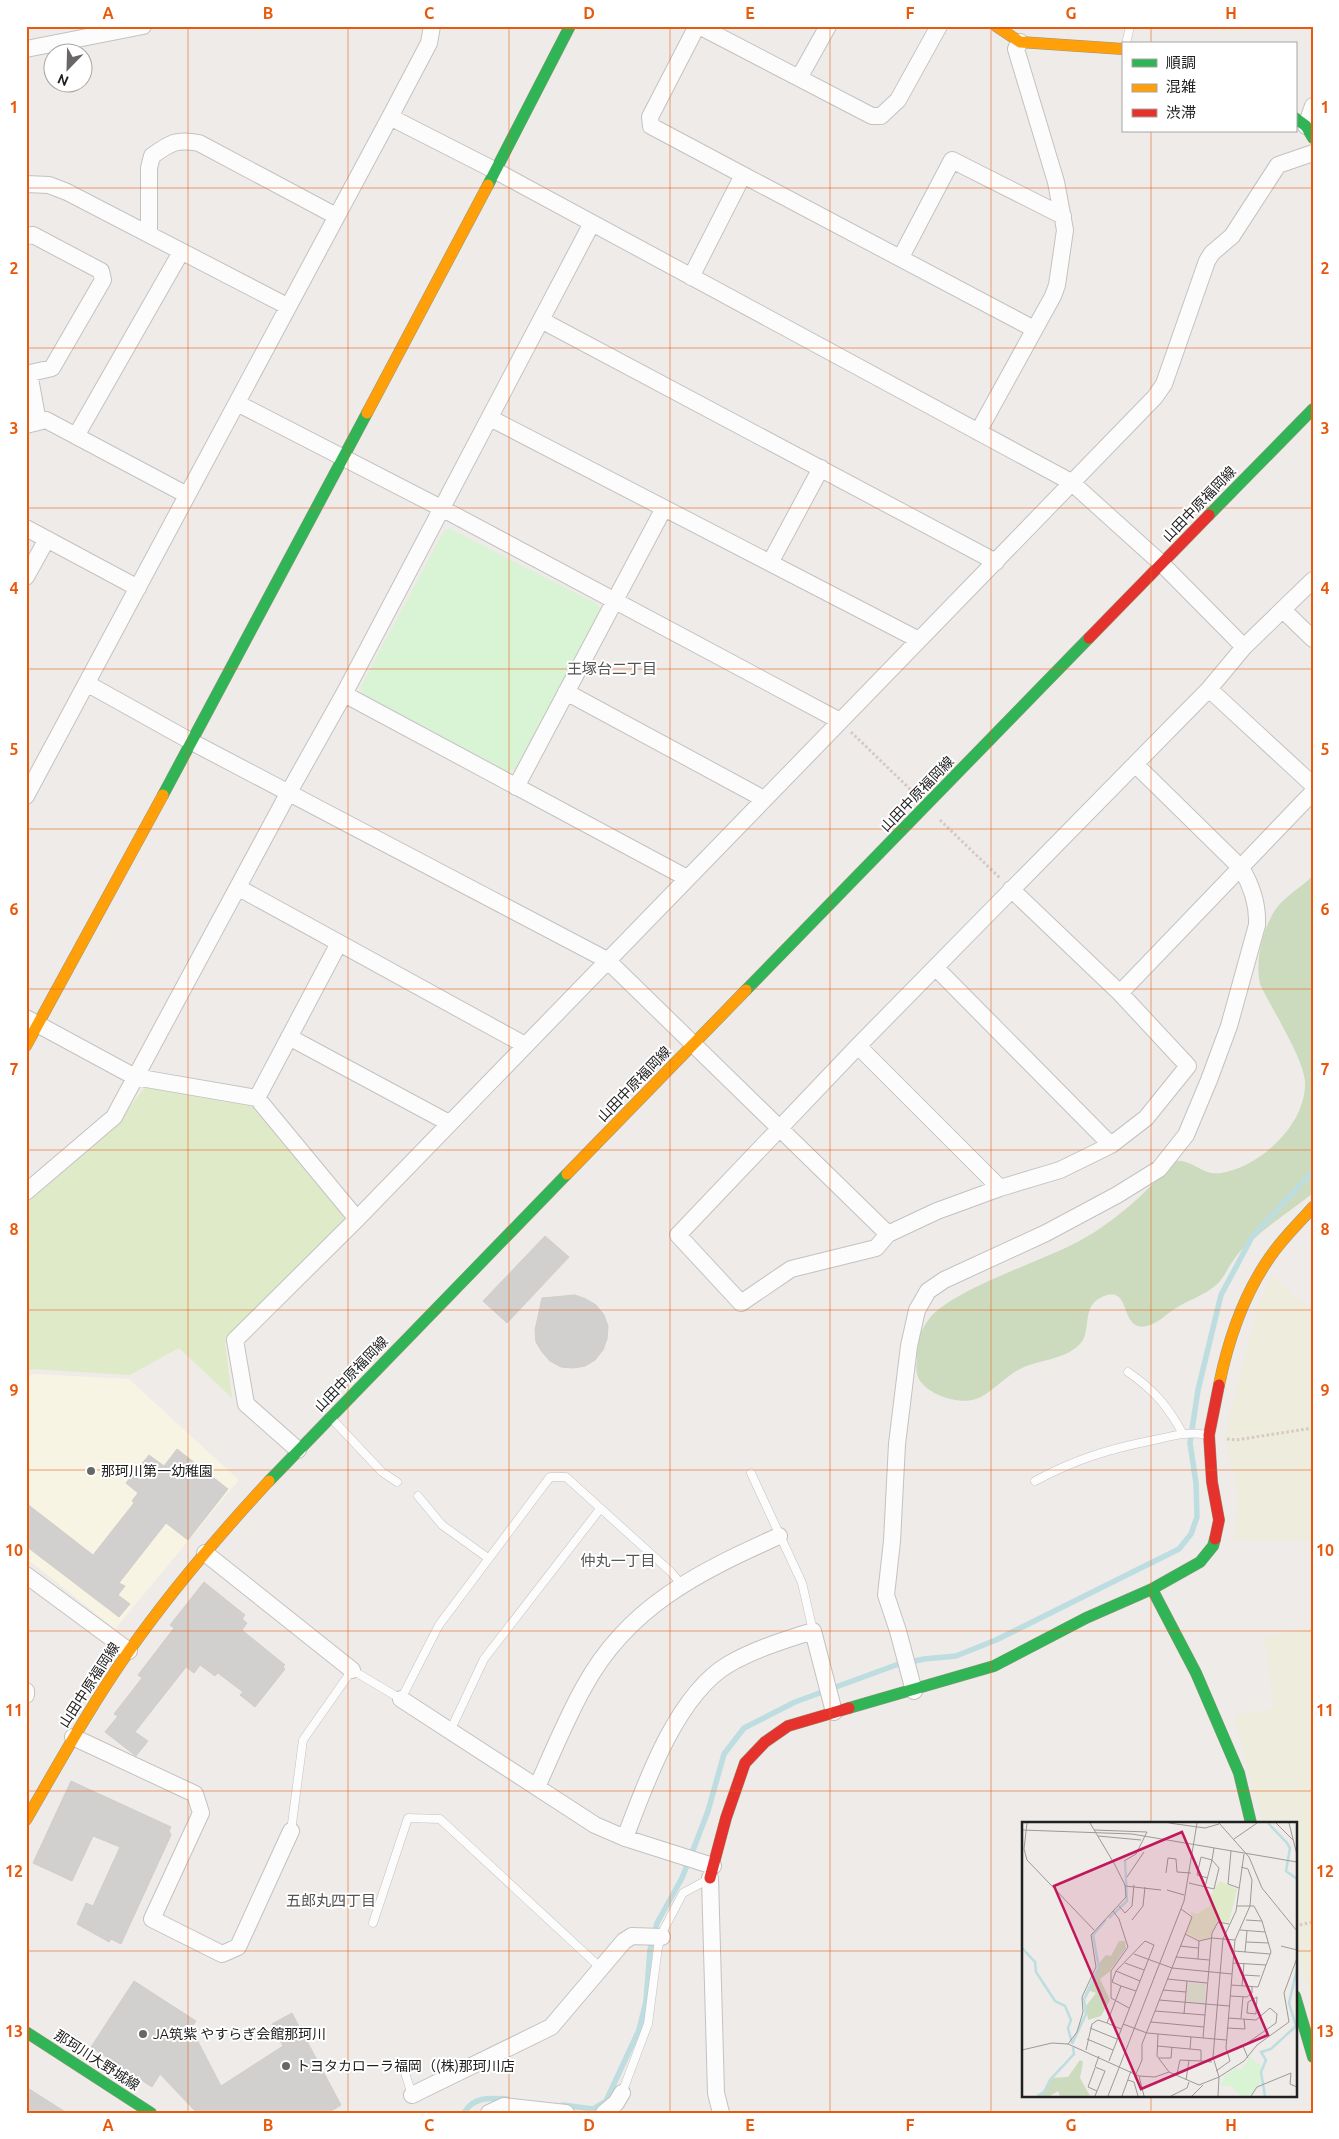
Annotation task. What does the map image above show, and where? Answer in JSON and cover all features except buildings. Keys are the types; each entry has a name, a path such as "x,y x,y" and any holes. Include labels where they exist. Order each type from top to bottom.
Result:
{"street":[{"path":"26,49 143,26"},
{"path":"26,796 31,776 88,684 287,306 390,117 429,43 432,26"},
{"path":"26,1046 33,1021 192,742 496,171 570,26"},
{"path":"939,26 898,100 881,116 872,116 698,26 650,118 651,126 1034,329"},
{"path":"799,78 828,26"},
{"path":"996,26 1020,42 1122,49"},
{"path":"978,432 1057,285 1065,230 1056,182 1016,49 1020,42"},
{"path":"1305,127 1313,106"},
{"path":"390,117 496,171 1071,482 1162,564 1244,647"},
{"path":"149,234 149,168 152,156 166,146 180,140 199,143 336,216"},
{"path":"298,1450 246,1404 235,1340 357,1219 996,562 1071,482 1146,407 1164,384 1207,261 1212,253 1232,236 1278,165 1313,153"},
{"path":"901,257 952,160 1062,216"},
{"path":"691,277 744,175"},
{"path":"26,184 49,185 68,192 287,306"},
{"path":"26,1192 114,1117 443,509 592,223"},
{"path":"26,236 33,235 101,272 104,280 52,368 28,373 32,423 46,420 187,495"},
{"path":"76,436 181,252"},
{"path":"541,320 996,562"},
{"path":"237,402 342,459 443,509 840,721"},
{"name":"山田中原福岡線","path":"26,1820 73,1737 129,1651 205,1553 242,1510 330,1417 1313,409"},
{"path":"490,418 919,640"},
{"path":"770,563 821,468"},
{"path":"516,787 664,508"},
{"path":"26,528 138,588"},
{"path":"26,577 47,539"},
{"path":"1011,889 1120,993 1188,1066 1146,1118 1111,1146 1060,1170 1000,1188 937,1211 888,1234 876,1248 791,1269 740,1303 678,1235 858,1046 1011,889 1209,689 1244,647 1313,580"},
{"path":"1283,610 1313,639"},
{"path":"88,684 192,742 607,960 695,1043 888,1234"},
{"path":"1209,689 1313,785"},
{"path":"566,692 764,799"},
{"path":"344,694 687,878"},
{"path":"914,1691 886,1595 892,1541 897,1444 909,1346 918,1310 928,1291 944,1280 1046,1233 1117,1195 1159,1169 1186,1134 1229,1026 1257,925 1257,911 1251,885 1241,868 1135,764"},
{"path":"1120,993 1313,792"},
{"path":"239,888 525,1045"},
{"path":"257,1098 339,943"},
{"path":"936,968 1111,1146"},
{"path":"33,1021 135,1077 257,1098 357,1219"},
{"path":"289,1037 449,1124"},
{"path":"858,1046 1000,1188"},
{"path":"722,2113 716,2093 712,1872 726,1818 745,1762 765,1742 788,1726 914,1691 994,1666 1086,1618 1152,1589 1200,1562 1213,1546 1219,1520 1212,1482 1209,1435 1224,1360 1248,1294 1270,1256 1313,1207"},
{"path":"537,1787 584,1686 627,1627 651,1605 681,1584 779,1536"},
{"path":"205,1553 352,1670"},
{"path":"26,1575 129,1651"},
{"path":"1152,1589 1196,1673 1239,1773 1250,1822"},
{"path":"625,1838 662,1748 680,1717 701,1687 727,1664 768,1645 814,1631 834,1712"},
{"path":"401,1699 595,1825 712,1872"},
{"path":"73,1737 195,1794 201,1813 152,1919 222,1954 238,1947 291,1831"},
{"path":"412,2095 551,2027 602,1970 624,1941 632,1936 662,1937"},
{"path":"1296,1999 1313,2058"},
{"name":"那珂川大野城線","path":"26,2032 151,2113"},
{"path":"604,2113 616,2103 622,2093"},
{"path":"489,2113 504,2106 566,2113"}],"lane":[{"path":"1126,42 1130,26"},
{"path":"1128,1372 1151,1388 1170,1410 1183,1434"},
{"path":"330,1417 382,1472 396,1482"},
{"path":"1035,1481 1084,1457 1183,1434 1209,1435"},
{"path":"751,1473 802,1583 814,1631"},
{"path":"291,1831 303,1740 352,1670 401,1699 439,1625 550,1477 566,1477 658,1560 681,1584"},
{"path":"418,1496 442,1525 488,1558"},
{"path":"450,1731 484,1659 600,1508"},
{"path":"373,1923 408,1818 440,1819 602,1970"},
{"path":"622,2093 648,2024 658,1947 662,1937 683,1893 712,1872"},
{"path":"402,2063 412,2095"}],"path":[{"path":"1209,1435 1236,1440 1313,1428"},
{"path":"1296,1926 1313,1922"}],"shaded area":[{"path":"1273,1276 1308,1308 1313,1298 1313,1541 1233,1541 1239,1499 1225,1435 1258,1306"},
{"path":"34,1374 129,1379 239,1480 115,1629 26,1558 26,1377"},
{"path":"1313,1627 1313,2004 1296,1946 1296,1822 1263,1822 1234,1715 1274,1709 1264,1637"}],"green space":[{"path":"450,529 597,604 602,611 517,770 506,771 363,694 360,688 444,531"},
{"path":"1313,876 1313,1193 1244,1247 1215,1286 1154,1323 1147,1326 1138,1326 1132,1322 1122,1301 1117,1296 1110,1294 1094,1302 1088,1314 1084,1339 1066,1354 1020,1369 986,1394 969,1401 944,1397 928,1389 922,1383 917,1373 918,1343 929,1319 941,1308 977,1286 1065,1248 1107,1224 1131,1205 1174,1161 1186,1162 1214,1173 1236,1169 1265,1153 1290,1127 1304,1097 1305,1081 1293,1046 1260,984 1258,965 1263,936 1270,918 1288,896"},
{"path":"145,1087 249,1102 347,1216 225,1343 232,1398 179,1348 130,1375 32,1369 26,1371 26,1204 114,1128"}],"waterway":[{"path":"563,2105 593,2109 606,2101 639,2030 646,2001 650,1950 657,1923 682,1878 708,1811 724,1754 744,1728 795,1702 896,1665 924,1659 956,1656 996,1640 1179,1549 1191,1534 1197,1517 1196,1483 1190,1443 1198,1390 1221,1295 1252,1237 1313,1171"},
{"path":"464,2113 468,2107 483,2099 507,2099"}],"traffic: fast":[{"path":"488,185 570,26"},
{"path":"1296,119 1306,126 1313,138"},
{"path":"1209,515 1313,409"},
{"path":"163,795 367,413"},
{"path":"746,990 1089,638"},
{"path":"269,1481 567,1174"},
{"path":"849,1708 994,1666 1086,1618 1152,1589 1200,1562 1213,1546 1215,1539"},
{"path":"1152,1589 1196,1673 1239,1773 1251,1822"},
{"path":"1296,1999 1313,2057"},
{"path":"26,2032 151,2113"}],"traffic: slow":[{"path":"996,26 1020,42 1122,49"},
{"path":"367,413 488,185"},
{"path":"26,1046 163,795"},
{"path":"567,1174 746,990"},
{"path":"1219,1385 1232,1335 1252,1286 1285,1237 1313,1207"},
{"path":"26,1820 88,1713 129,1651 196,1564 269,1481"}],"traffic: jam":[{"path":"1089,638 1209,515"},
{"path":"1215,1539 1219,1520 1212,1482 1209,1435 1219,1385"},
{"path":"710,1878 726,1818 745,1763 765,1742 788,1726 849,1708"}],"place":[{"name":"那珂川第一幼稚園","path":"91,1471"},
{"name":"JA筑紫 やすらぎ会館那珂川","path":"143,2034"},
{"name":"トヨタカローラ福岡（(株)那珂川店","path":"286,2066"}],"district":[{"name":"王塚台二丁目","path":"612,668"},
{"name":"仲丸一丁目","path":"618,1560"},
{"name":"五郎丸四丁目","path":"331,1900"}]}
